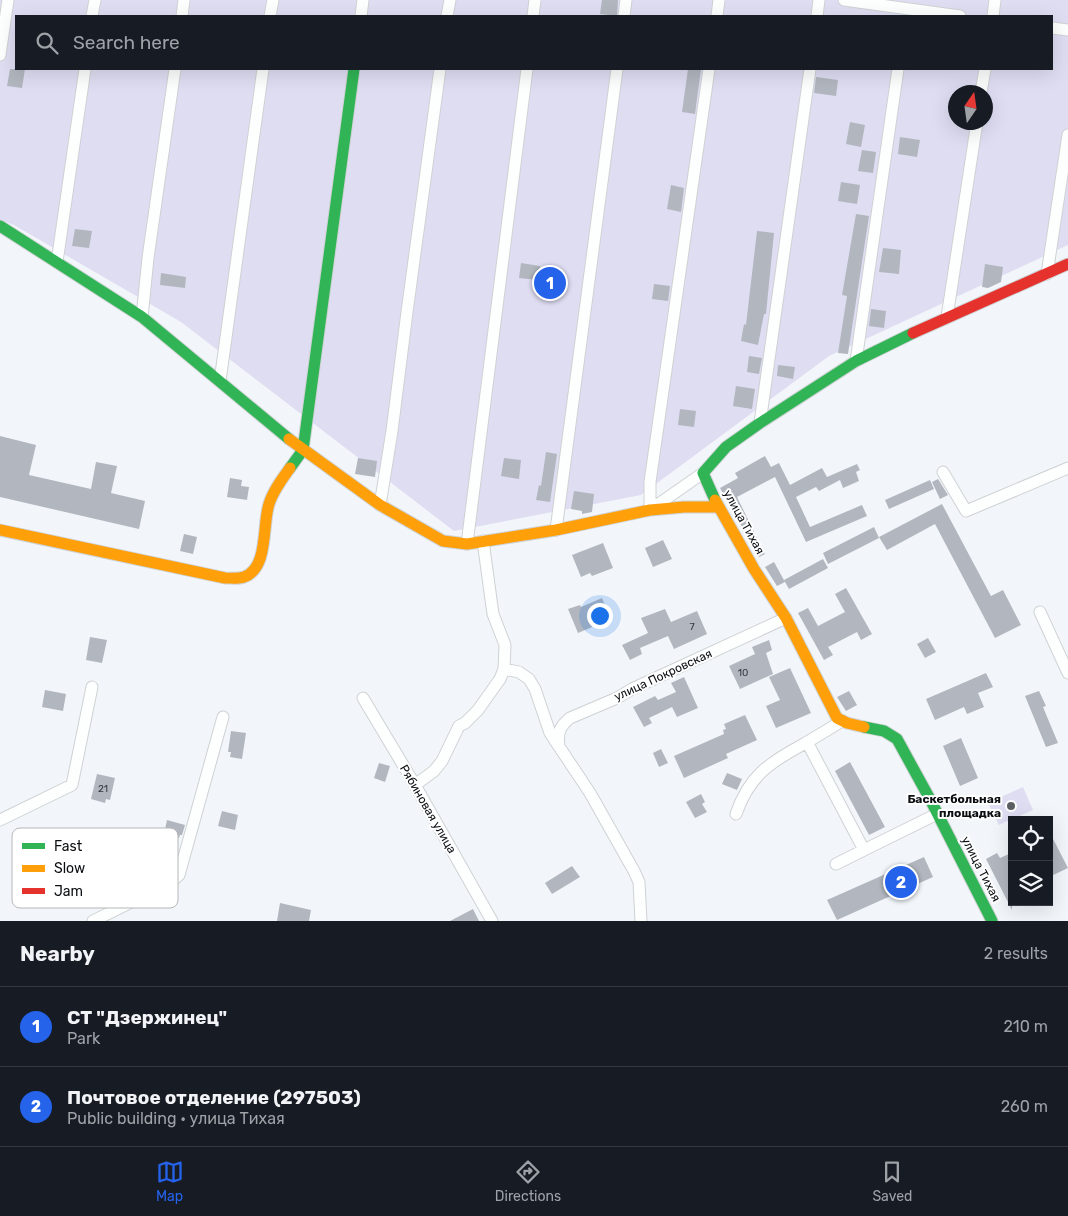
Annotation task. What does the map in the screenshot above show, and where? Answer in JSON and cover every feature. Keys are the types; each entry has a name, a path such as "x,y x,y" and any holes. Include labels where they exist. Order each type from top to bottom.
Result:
{"street":[{"path":"0,55 8,0"},
{"path":"92,15 95,0"},
{"path":"182,15 184,0"},
{"path":"270,15 272,0"},
{"path":"361,15 363,0"},
{"path":"447,15 450,0"},
{"path":"533,15 535,0"},
{"path":"624,15 626,0"},
{"path":"717,15 719,0"},
{"path":"817,15 819,0"},
{"path":"844,0 952,15"},
{"path":"993,15 996,0"},
{"path":"1053,28 1068,30"},
{"path":"57,262 85,70"},
{"path":"142,317 148,258 174,70"},
{"path":"220,382 263,70"},
{"path":"0,530 225,578 243,578 254,572 261,558 269,503 285,475 303,450 354,70"},
{"path":"380,505 392,431 440,70"},
{"path":"467,544 526,70"},
{"path":"556,530 617,70"},
{"path":"650,510 650,482 709,70"},
{"path":"760,423 810,70"},
{"path":"856,361 898,70"},
{"path":"983,85 985,70"},
{"path":"947,317 976,130"},
{"path":"1047,274 1068,135"},
{"path":"0,226 142,317 303,450 380,505 444,541 467,544 556,530 650,510 718,507"},
{"path":"650,510 703,473 726,447 856,361 947,317 1068,264"},
{"path":"943,472 966,511 1068,468"},
{"name":"улица Тихая","path":"703,473 718,507 786,618 837,718 847,723 884,731 897,740 992,921"},
{"path":"415,785 434,771 442,761 459,726 465,723 478,710 500,680 504,670 504,645 493,614 483,541"},
{"path":"1040,612 1068,673"},
{"name":"улица Покровская","path":"559,746 558,733 570,718 617,698 632,689 786,618"},
{"path":"504,670 519,672 529,679 535,689 550,733 590,793 640,882 641,921"},
{"path":"0,820 72,785 92,687"},
{"name":"Рябиновая улица","path":"363,698 492,921"},
{"path":"178,877 223,717"},
{"path":"736,814 752,782 764,768 779,757 842,720"},
{"path":"807,742 864,850"},
{"path":"836,864 937,814"},
{"path":"93,921 119,908"}],"shaded area":[{"path":"0,0 1068,0 1068,245 829,356 641,495 454,531 181,322 14,225 0,220"},
{"name":"Баскетбольная площадка","path":"1023,787 1033,810 1019,816 1008,816 1008,821 999,825 988,803"}],"building":[{"path":"602,0 618,0 617,15 600,14"},
{"path":"10,69 25,70 22,88 7,86"},
{"path":"688,70 701,70 695,114 682,112"},
{"path":"816,77 838,80 836,96 814,93"},
{"path":"850,122 865,125 861,147 846,144"},
{"path":"900,137 920,140 917,157 898,154"},
{"path":"862,150 876,152 873,173 858,171"},
{"path":"841,182 860,185 857,204 838,201"},
{"path":"671,185 684,188 681,212 667,209"},
{"path":"856,214 869,216 848,354 838,353 847,296 842,295"},
{"path":"75,229 92,231 89,248 72,246"},
{"path":"757,231 774,233 766,314 764,314 758,345 741,341 744,324 746,325"},
{"path":"883,248 901,250 899,274 879,272"},
{"path":"521,263 540,266 538,280 519,278"},
{"path":"985,264 1003,267 1001,282 988,288 982,287"},
{"path":"161,273 186,277 185,288 160,285"},
{"path":"654,284 670,286 668,301 652,299"},
{"path":"871,309 886,311 884,328 869,326"},
{"path":"749,356 762,358 759,374 747,372"},
{"path":"778,365 795,367 793,379 777,376"},
{"path":"736,386 755,389 752,409 733,406"},
{"path":"680,409 696,411 694,427 678,425"},
{"path":"0,436 36,445 29,475 91,489 96,462 117,466 111,493 145,501 139,529 0,497"},
{"path":"546,452 557,454 550,502 536,500 539,485 541,486"},
{"path":"765,456 771,467 779,463 790,485 822,468 827,477 857,464 860,470 856,472 859,481 843,488 840,480 819,491 816,487 796,497 810,527 862,505 867,516 806,542 775,477 737,497 765,554 759,557 720,488 738,478 735,473"},
{"path":"358,458 377,461 375,477 355,474"},
{"path":"504,458 521,460 519,479 501,476"},
{"path":"230,478 242,480 241,486 249,487 247,500 227,497"},
{"path":"938,479 948,495 940,499 932,482"},
{"path":"930,480 934,489 889,509 885,500"},
{"path":"574,491 594,494 592,512 582,514 582,511 571,509"},
{"path":"942,504 991,596 1003,590 1021,625 995,638 935,524 887,550 879,537"},
{"path":"874,527 879,538 828,564 823,553"},
{"path":"184,534 197,537 193,554 180,551"},
{"path":"663,540 672,559 653,567 645,548"},
{"path":"603,543 613,568 592,576 590,573 581,577 572,555"},
{"path":"823,559 828,568 789,589 784,580"},
{"path":"774,562 785,582 777,586 765,567"},
{"path":"846,588 872,634 861,640 857,632 828,647 833,655 824,660 798,613 808,608 818,626 845,612 835,594"},
{"path":"602,598 611,619 578,633 568,609 580,605 581,607"},
{"path":"665,609 671,622 697,611 707,634 674,649 668,636 640,648 642,654 630,660 622,645 648,633 641,618"},
{"path":"90,637 107,640 102,663 86,660"},
{"path":"928,638 936,652 925,658 917,644"},
{"path":"769,640 772,650 766,653 773,674 740,689 729,666 755,654 752,647"},
{"path":"790,668 811,713 776,728 766,706 780,700 769,677"},
{"path":"986,673 993,687 978,693 984,707 967,714 964,707 935,720 926,699"},
{"path":"684,677 698,708 677,717 672,707 649,718 652,723 644,727 633,707 655,696 658,700 676,692 671,683"},
{"path":"45,690 66,694 63,711 42,707"},
{"path":"849,691 857,705 846,711 837,697"},
{"path":"1039,691 1046,706 1043,707 1058,743 1046,747 1025,696"},
{"path":"745,715 757,740 726,754 728,758 684,778 674,756 724,734 723,730 726,729 724,724"},
{"path":"231,731 246,733 242,759 230,757 231,752 228,752"},
{"path":"961,738 978,778 960,786 943,746"},
{"path":"661,749 668,763 659,767 653,753"},
{"path":"850,762 885,827 869,835 835,771"},
{"path":"379,763 390,766 385,782 374,778"},
{"path":"727,773 742,779 737,790 722,784"},
{"path":"97,774 115,778 110,800 106,799 105,803 91,799"},
{"path":"701,794 705,802 702,804 707,812 695,818 686,802"},
{"path":"222,811 238,815 235,830 218,826"},
{"path":"167,820 185,825 179,838 178,828 165,828"},
{"path":"1053,839 1068,868 1053,875"},
{"path":"997,853 1000,858 1008,854 1008,902 986,859"},
{"path":"924,857 933,877 837,920 827,900"},
{"path":"572,866 580,877 552,894 545,883"},
{"path":"280,903 311,910 309,921 277,921"},
{"path":"473,909 479,921 450,921"}],"traffic: fast":[{"path":"290,468 303,450 354,70"},
{"path":"0,226 142,317 289,439"},
{"path":"715,500 703,473 726,447 856,361 913,333"},
{"path":"864,727 884,731 897,739 992,921"}],"traffic: slow":[{"path":"289,439 380,505 443,541 467,544 556,530 650,510 718,507"},
{"path":"0,530 225,578 242,578 252,572 257,565 263,545 269,504 275,490 290,468"},
{"path":"715,500 754,569 786,618 837,718 847,723 864,727"}],"traffic: jam":[{"path":"913,333 1068,264"}],"place":[{"name":"СТ \"Дзержинец\"","path":"550,283"},
{"name":"Баскетбольная площадка","path":"1011,806"},
{"name":"Почтовое отделение (297503)","path":"901,882"}]}
